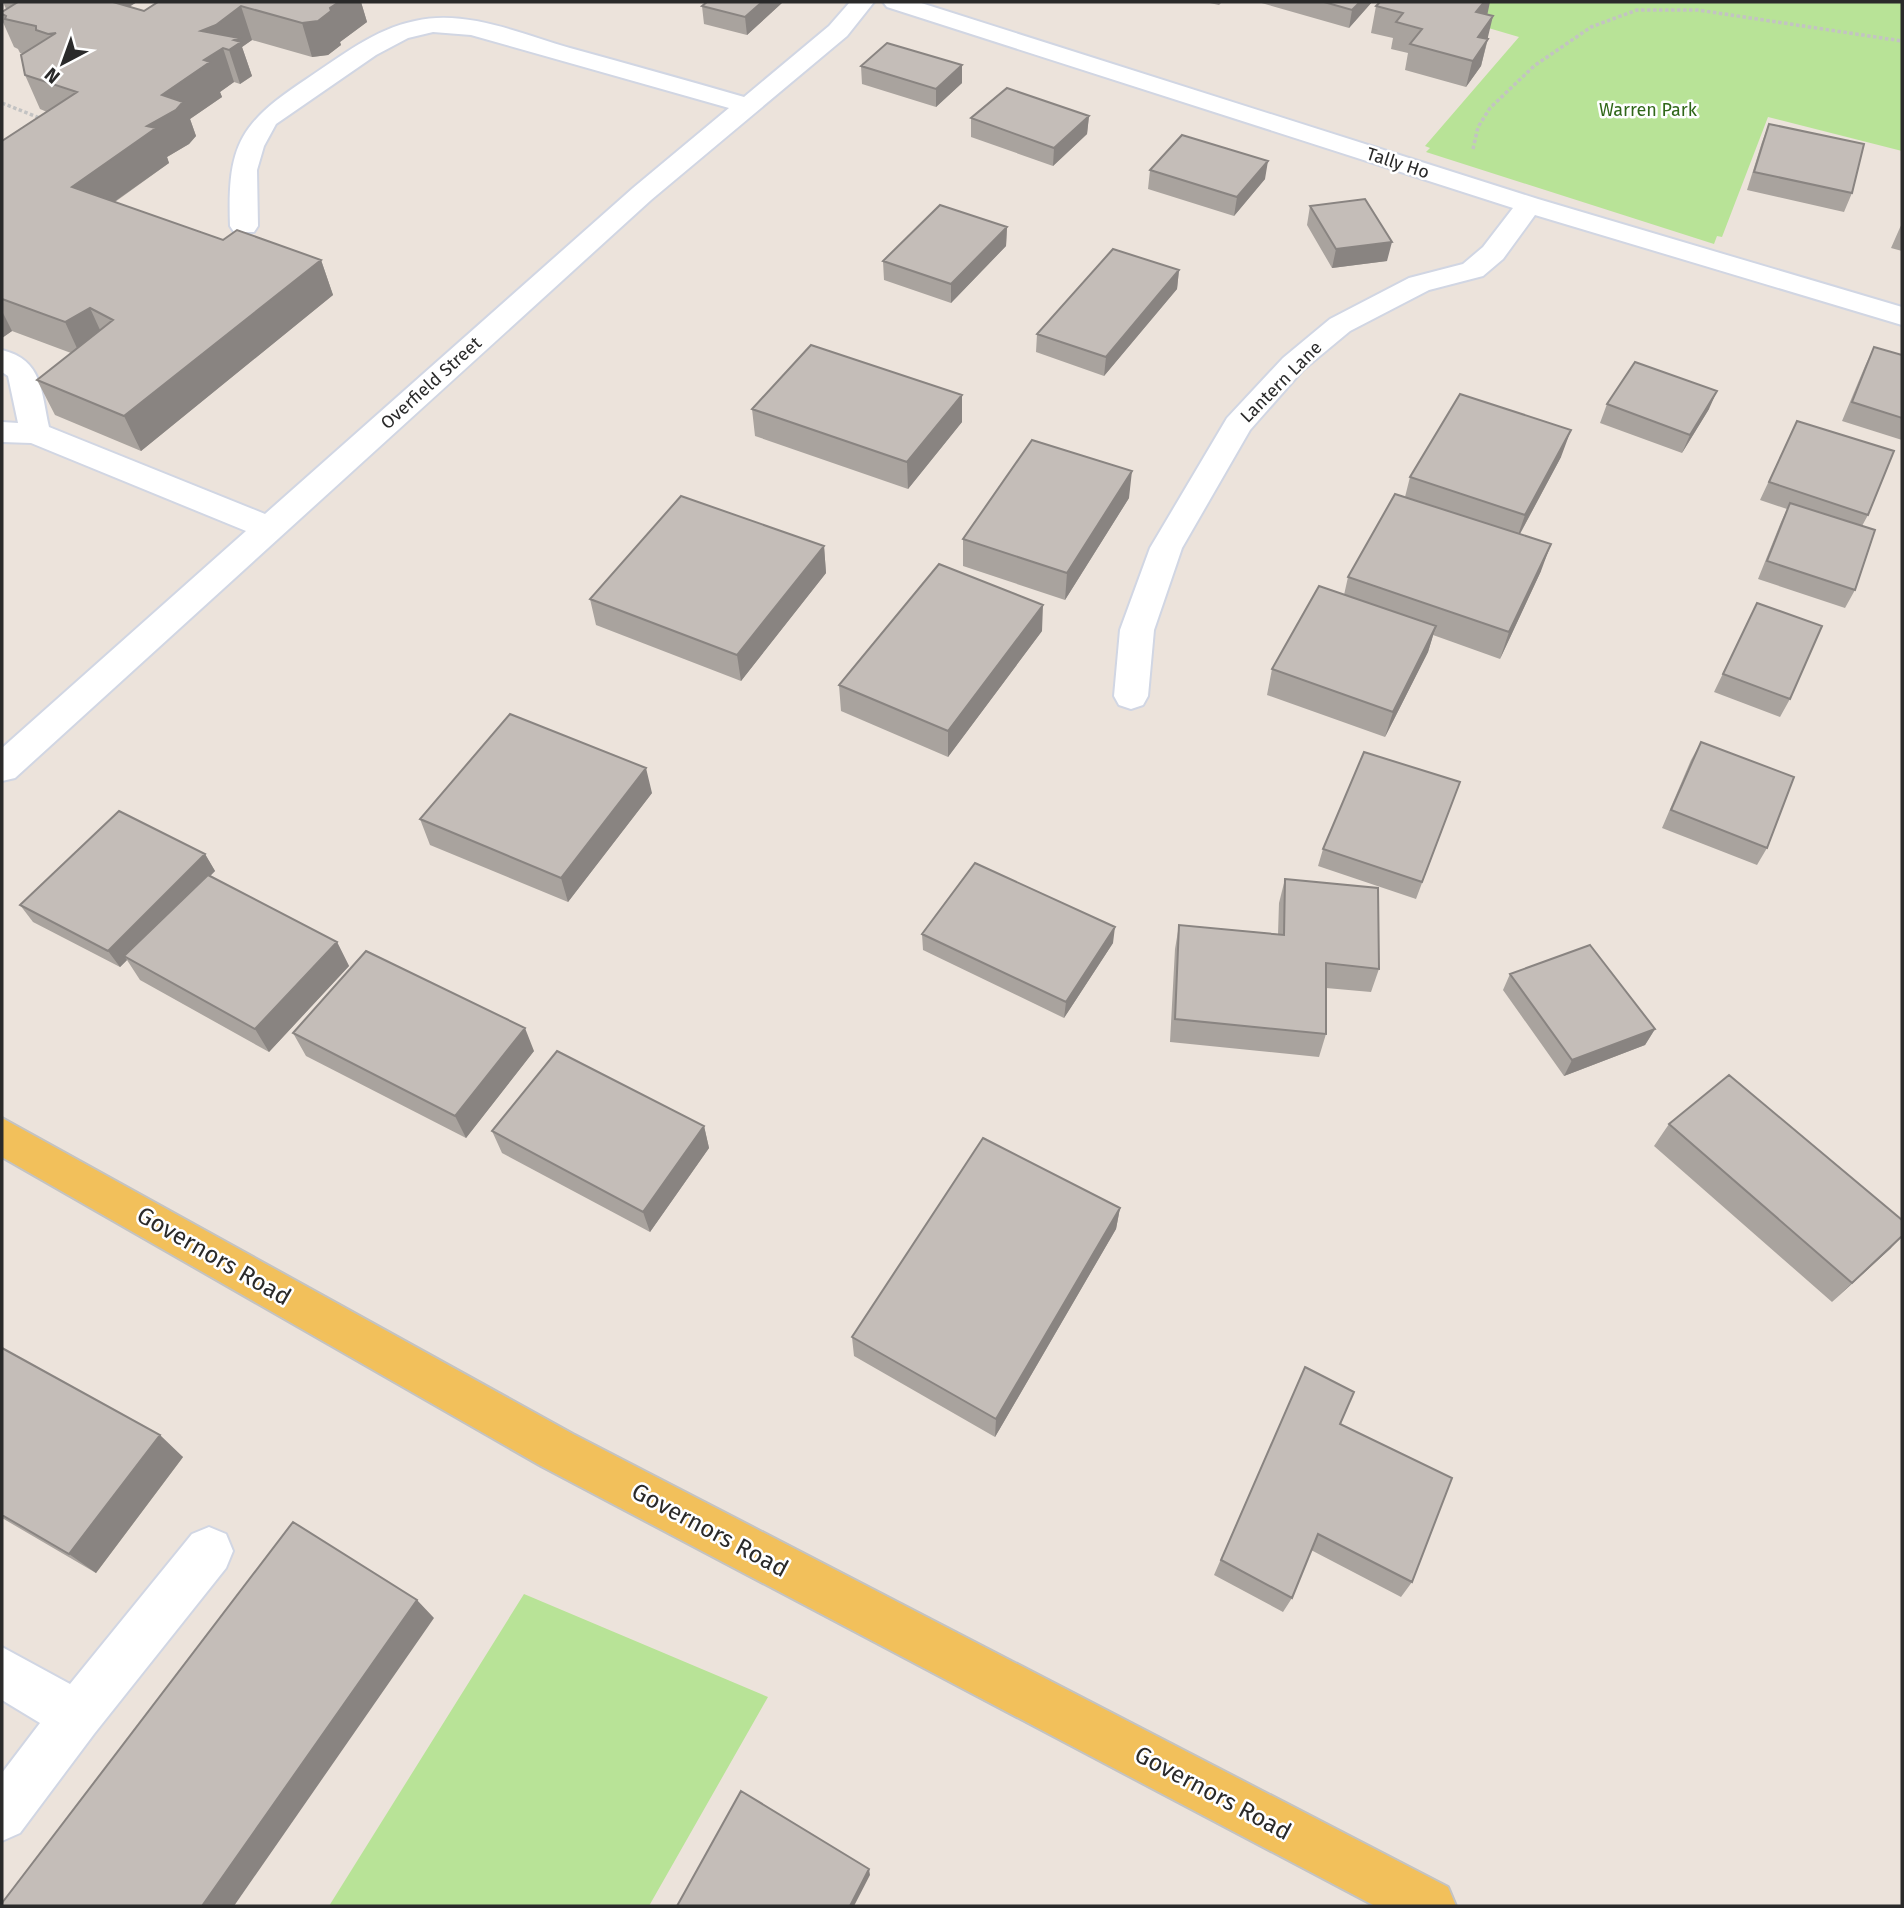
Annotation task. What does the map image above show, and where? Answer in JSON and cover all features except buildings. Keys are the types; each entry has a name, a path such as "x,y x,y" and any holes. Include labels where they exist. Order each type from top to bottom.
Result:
{"main road":[{"name":"Governors Road","path":"2,1136 557,1450 1429,1906"}],"street":[{"name":"Overfield Street","path":"2,768 642,194 838,31 862,2"},
{"name":"Tally Ho","path":"895,2 1529,205 1902,316"},
{"path":"244,226 241,168 255,135 267,119 384,38 417,26 451,23 473,28 749,106"},
{"name":"Lantern Lane","path":"1131,696 1137,630 1166,548 1238,425 1293,364 1340,325 1419,284 1473,270 1493,253 1529,205"},
{"path":"2,359 22,372 35,433"},
{"path":"2,432 35,433 268,527"},
{"path":"2,1815 76,1716 209,1551"},
{"path":"2,1672 76,1716"}],"path":[{"path":"1482,190 1472,167 1474,135 1494,101 1545,57 1595,25 1636,10 1703,11 1902,41"},
{"path":"2,103 45,120"}],"green space":[{"name":"Warren Park","path":"1400,2 1902,2 1902,151 1768,117 1722,237 1717,236 1714,244 1426,152 1430,148 1425,146 1519,37"},
{"path":"524,1594 768,1697 649,1906 329,1906"}]}
